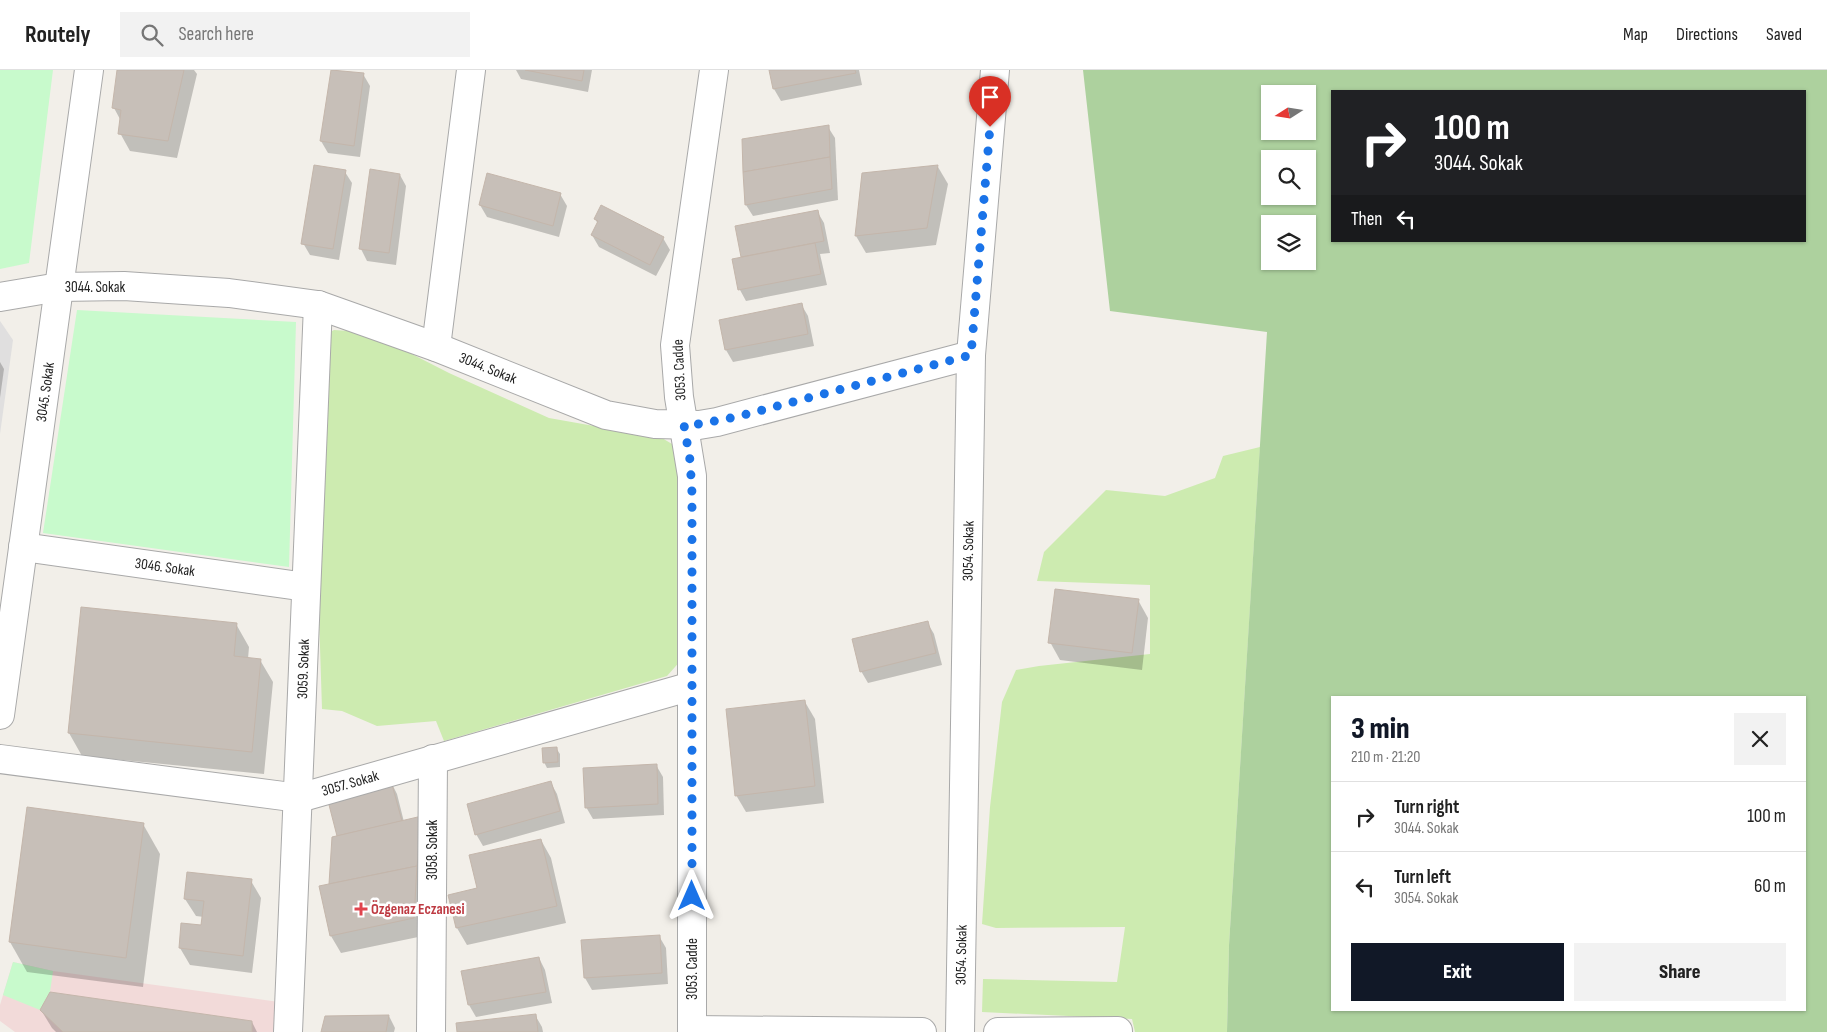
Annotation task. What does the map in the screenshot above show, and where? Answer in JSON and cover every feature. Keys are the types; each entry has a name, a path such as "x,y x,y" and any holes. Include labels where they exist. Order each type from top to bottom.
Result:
{"street":[{"name":"3045. Sokak","path":"0,715 89,70"},
{"path":"436,347 471,70"},
{"name":"3053. Cadde","path":"692,1031 692,476 677,379 675,345 714,70"},
{"name":"3054. Sokak","path":"960,1032 971,355 995,70"},
{"name":"3044. Sokak","path":"0,297 59,287 124,286 230,293 318,305 436,347 606,415 655,424 699,424 736,417 971,355"},
{"name":"3059. Sokak","path":"288,1032 318,305"},
{"name":"3046. Sokak","path":"23,547 306,587"},
{"name":"3057. Sokak","path":"0,759 299,798 692,686"},
{"name":"3058. Sokak","path":"431,1032 433,759"},
{"path":"692,1031 922,1032"},
{"path":"998,1032 1118,1031"}],"shaded area":[{"path":"0,321 13,340 0,434"},
{"path":"13,962 53,971 279,1002 278,1032 15,1032 0,1021 0,1005"}],"green space":[{"path":"0,70 53,70 29,263 0,269"},
{"path":"1083,70 1827,70 1827,1032 1227,1032 1229,945 1267,332 1110,311"},
{"path":"77,310 296,322 289,567 43,533"},
{"path":"334,330 349,331 402,349 449,373 549,418 662,438 672,444 684,475 683,658 667,676 444,741 436,721 377,726 342,711 322,709 318,585 325,335"},
{"path":"1260,447 1229,945 1227,1032 1135,1032 1132,1019 982,1012 983,979 1117,982 1125,927 996,928 982,924 990,807 1002,702 1016,670 1150,654 1150,585 1037,581 1044,552 1106,490 1165,496 1215,478 1223,456"},
{"path":"13,962 53,971 50,992 40,1010 3,995"}],"building":[{"path":"117,70 184,70 168,141 118,134 121,110 112,108"},
{"path":"331,70 364,73 354,146 320,141"},
{"path":"525,70 584,70 582,81"},
{"path":"769,70 855,70 856,73 773,89"},
{"path":"829,125 830,157 743,172 742,139"},
{"path":"830,157 832,189 745,205 743,172"},
{"path":"314,165 346,170 333,249 301,244"},
{"path":"938,165 927,228 855,236 862,173"},
{"path":"370,169 400,174 389,253 359,249"},
{"path":"487,173 561,193 553,226 479,205"},
{"path":"601,205 664,237 650,265 591,235 598,221 594,219"},
{"path":"818,210 824,241 741,257 735,226"},
{"path":"815,243 821,274 738,290 732,259"},
{"path":"802,303 808,334 725,350 719,320"},
{"path":"1055,589 1139,599 1132,653 1048,643"},
{"path":"81,607 237,623 234,656 261,659 252,752 68,733"},
{"path":"928,621 936,653 860,672 852,639"},
{"path":"805,700 815,786 735,796 726,709"},
{"path":"557,747 558,762 543,763 542,748"},
{"path":"657,764 658,804 585,808 583,768"},
{"path":"391,781 402,821 337,836 327,797"},
{"path":"551,781 560,811 475,835 467,804"},
{"path":"27,807 144,823 126,958 9,942"},
{"path":"422,816 417,866 329,884 332,837"},
{"path":"541,839 557,906 456,928 448,895 477,888 469,855"},
{"path":"417,866 414,918 330,936 319,886"},
{"path":"187,872 252,879 243,956 179,948 181,923 201,925 204,901 184,899"},
{"path":"660,935 662,973 584,978 581,940"},
{"path":"539,957 546,992 468,1005 461,971"},
{"path":"50,992 252,1021 252,1032 63,1032 40,1010"},
{"path":"536,1014 538,1032 457,1032 456,1023"},
{"path":"389,1015 386,1032 321,1032 325,1016"}],"place":[{"name":"Özgenaz Eczanesi","path":"361,909"}],"route":[{"path":"692,896 692,476 684,425 717,422 971,355 990,127"}]}
